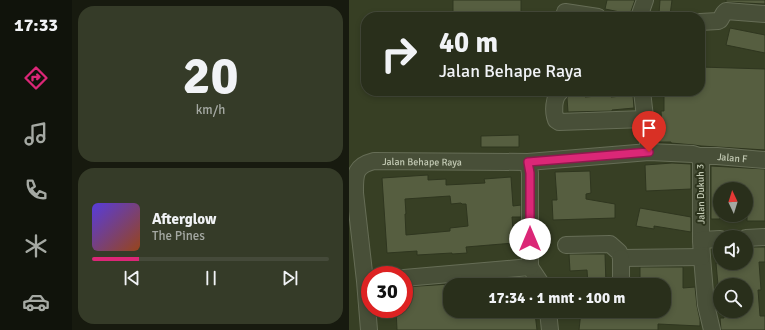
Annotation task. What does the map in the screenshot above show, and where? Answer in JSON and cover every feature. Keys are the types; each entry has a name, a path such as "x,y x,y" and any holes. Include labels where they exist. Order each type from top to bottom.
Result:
{"street":[{"path":"641,12 645,0"},
{"path":"705,22 720,20 726,11 765,14"},
{"path":"556,96 555,117 559,122 645,119"},
{"path":"643,96 649,152"},
{"name":"Jalan Dukuh 3","path":"649,152 693,154 699,156 701,162 702,257 706,306 712,330"},
{"name":"Jalan Behape Raya","path":"366,266 355,192 355,178 356,173 366,163 528,162 649,152"},
{"name":"Jalan F","path":"699,156 765,160"},
{"path":"528,162 530,173 530,266 538,278"},
{"path":"753,238 765,237"},
{"path":"701,240 713,239"},
{"path":"566,245 610,244 619,252 621,258 621,278"},
{"path":"621,258 702,257"},
{"path":"413,277 530,266"},
{"name":"Jalan Behape Raya","path":"369,318 369,330"},
{"path":"549,318 550,330"}],"building":[{"path":"453,0 521,0 521,12 453,12"},
{"path":"607,0 635,0 631,12 620,12 605,9"},
{"path":"660,0 672,0 670,12 659,12"},
{"path":"726,0 765,0 765,4 726,2"},
{"path":"730,28 765,35 765,53 726,45"},
{"path":"705,67 765,69 765,150 659,142 659,129 662,128 661,111 664,111 664,96 705,96"},
{"path":"568,96 633,96 634,108 612,111 568,112 567,98"},
{"path":"519,135 519,147 481,147 481,136"},
{"path":"672,163 691,164 691,189 646,191 645,165"},
{"path":"711,166 765,169 765,221 753,221 753,182 713,182 713,219 711,219"},
{"path":"590,171 591,193 586,194 586,199 615,204 615,218 553,220 552,200 557,200 555,172"},
{"path":"428,175 428,180 446,179 446,185 485,183 484,179 511,177 513,206 521,205 521,217 512,217 514,243 466,247 467,253 417,255 417,251 387,253 382,178","holes":["450,196 451,204 466,204 468,226 450,228 450,231 406,235 405,199"]},
{"path":"640,208 691,217 691,232 654,226 654,229 636,226"},
{"path":"753,247 765,247 765,262 759,262 761,290 758,290 760,316 765,316 765,330 721,330 720,318 753,318 753,278 717,278 717,270 753,270"},
{"path":"569,254 605,254 606,278 588,278 587,270 570,271"},
{"path":"640,267 683,267 683,288 695,287 700,326 658,324 658,330 579,330 580,318 671,318 671,278 640,278"},
{"path":"443,284 443,318 536,318 537,330 397,330 396,318 413,318 413,286"}],"route":[{"path":"530,239 530,173 528,162 649,152"}]}
